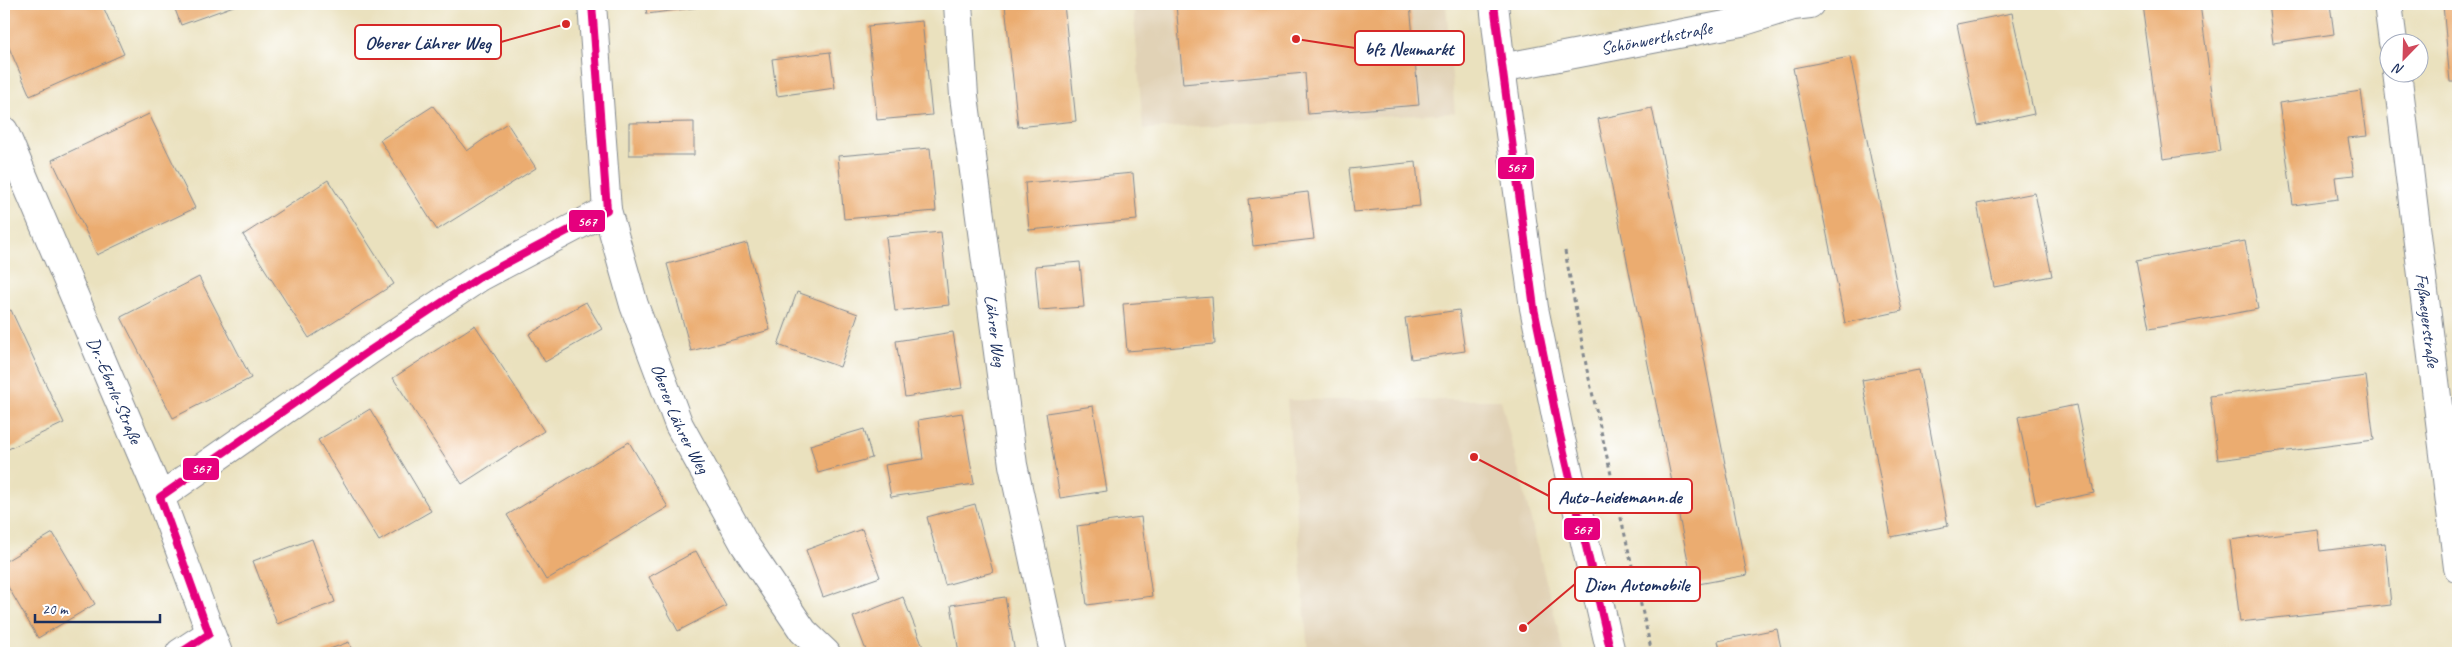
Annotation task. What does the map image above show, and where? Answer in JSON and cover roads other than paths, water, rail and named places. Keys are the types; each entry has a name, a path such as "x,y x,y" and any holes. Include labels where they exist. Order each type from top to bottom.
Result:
{"street":[{"name":"Oberer Lährer Weg","path":"592,4 607,210 634,305 679,425 745,545 803,631 826,653"},
{"name":"Lährer Weg","path":"958,4 964,96 1013,465 1054,653"},
{"path":"1494,4 1500,68 1534,308 1559,431 1611,653"},
{"name":"Schönwerthstraße","path":"1500,68 1740,22 1793,6 1810,4"},
{"path":"2388,4 2392,32"},
{"name":"Feßmeyerstraße","path":"2398,82 2458,568"},
{"name":"Dr.-Eberle-Straße","path":"4,131 160,497 214,644"},
{"path":"160,497 369,351 480,277 607,210"},
{"path":"180,653 214,644"}],"place":[{"name":"Oberer Lährer Weg","path":"566,24"},
{"name":"bfz Neumarkt","path":"1296,39"},
{"name":"Auto-heidemann.de","path":"1474,457"},
{"name":"Dion Automobile","path":"1523,628"}]}
